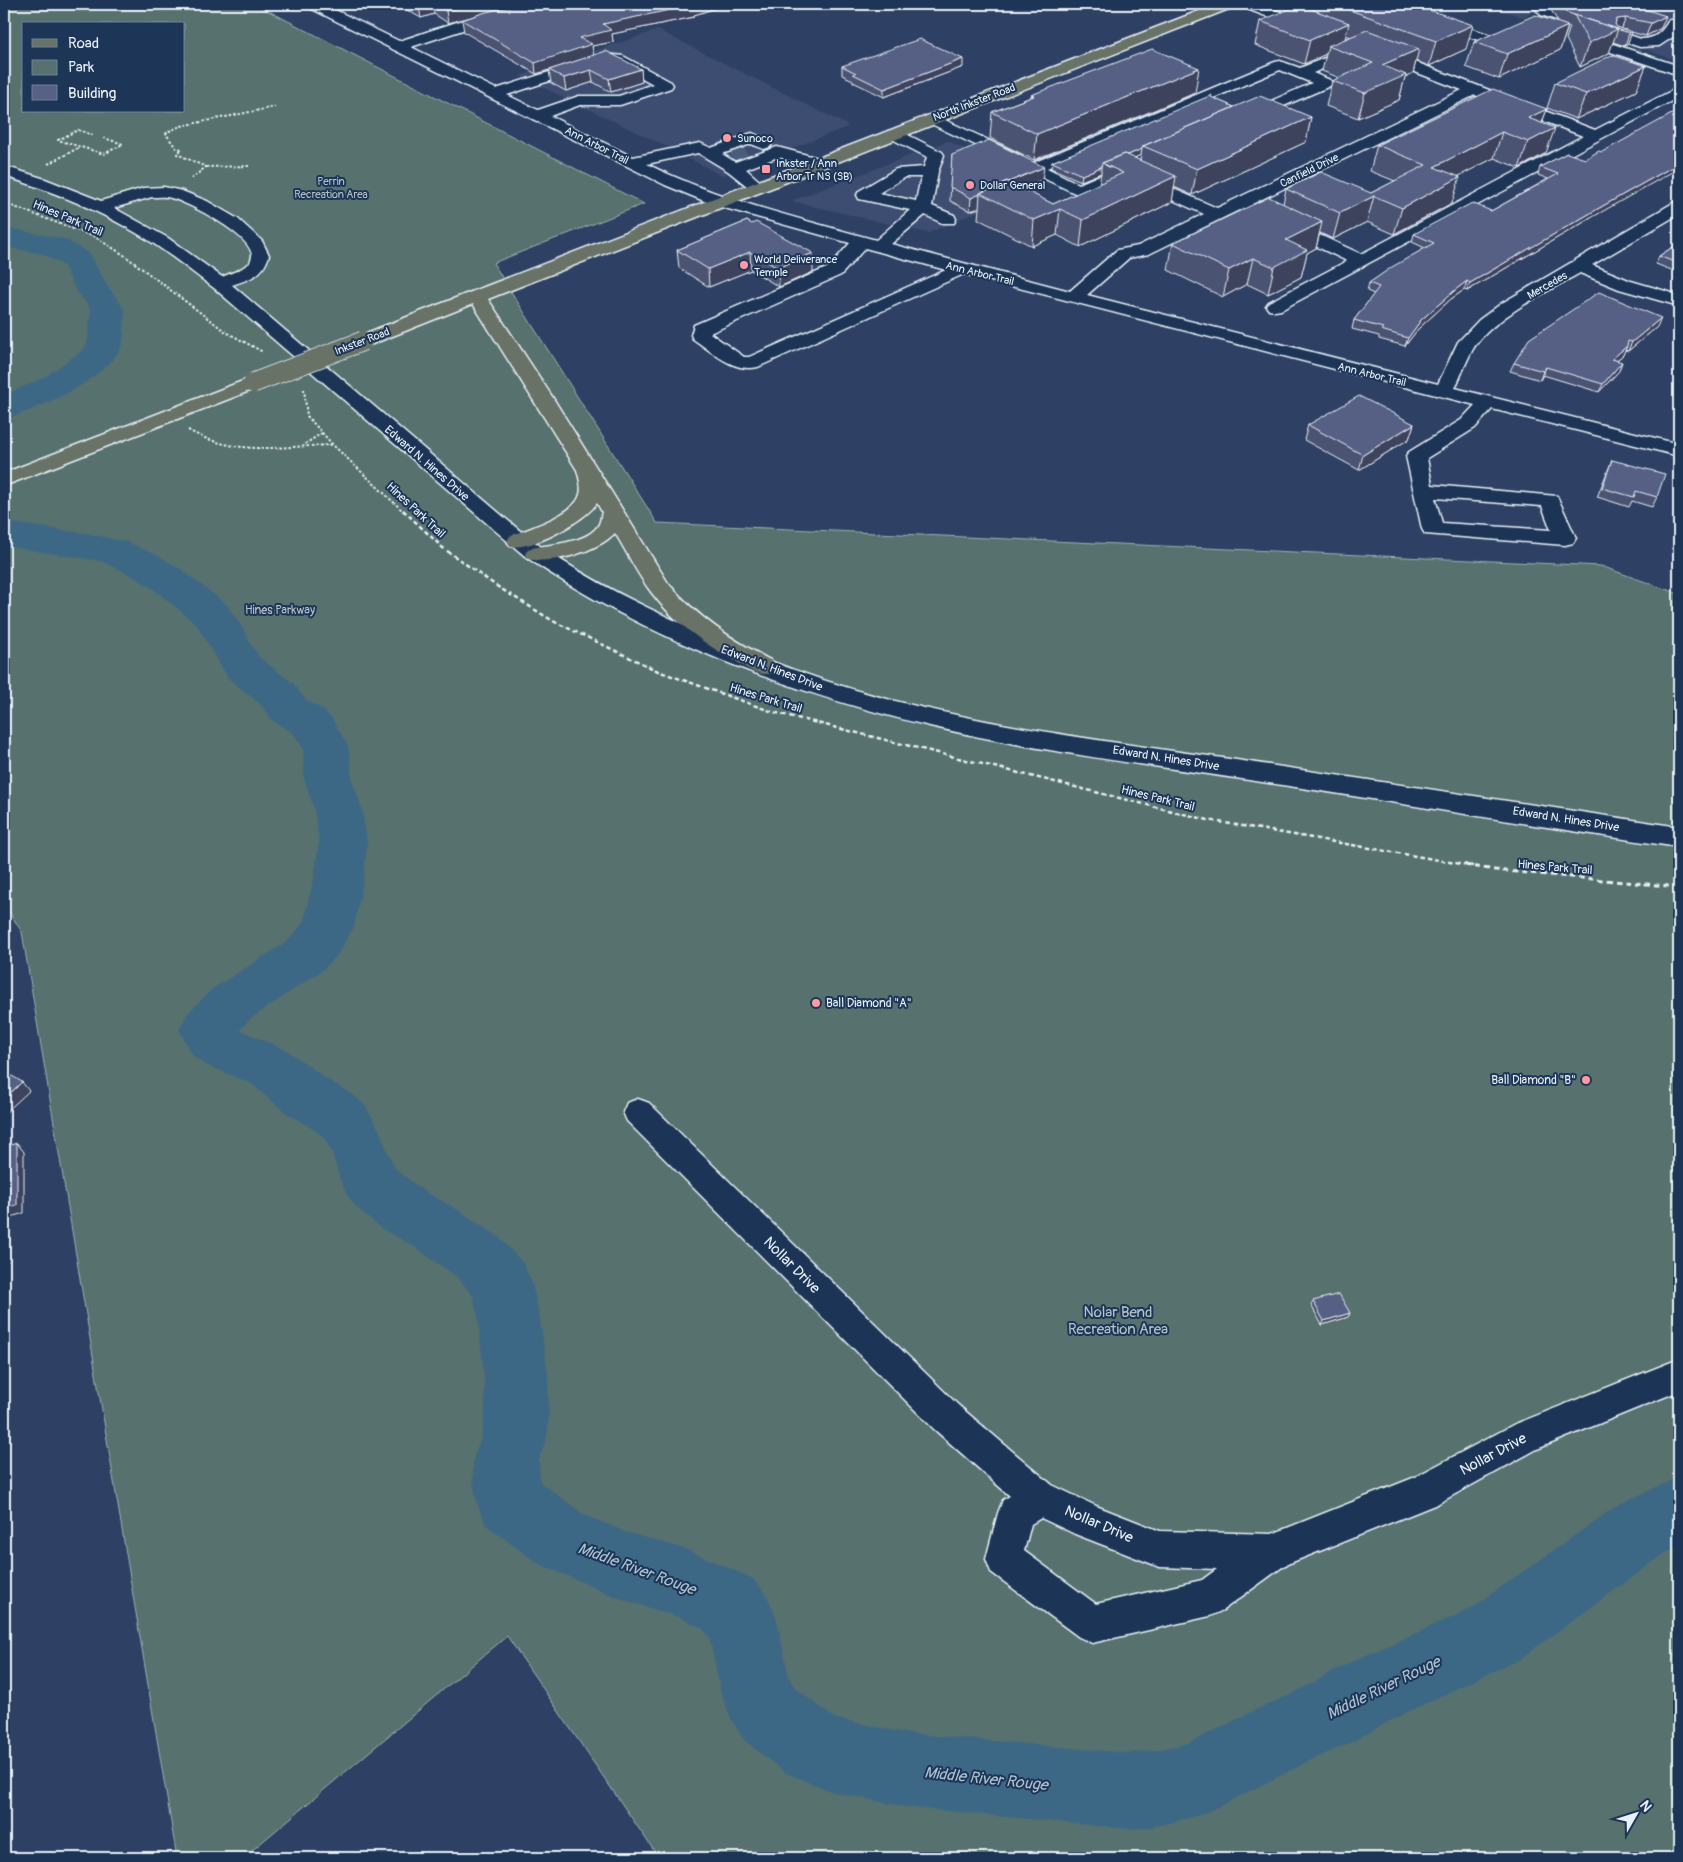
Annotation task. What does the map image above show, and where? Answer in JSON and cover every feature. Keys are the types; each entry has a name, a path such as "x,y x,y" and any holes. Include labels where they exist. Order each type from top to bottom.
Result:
{"main road":[{"name":"North Inkster Road","path":"720,201 1229,4"},
{"name":"Inkster Road","path":"4,480 720,201"},
{"path":"477,296 659,587 675,607 714,640 764,667"},
{"path":"527,548 583,508 590,497 591,489 587,470"},
{"path":"527,548 572,548 606,530 613,511"}],"street":[{"name":"Ann Arbor Trail","path":"314,4 671,182 720,201 1074,297 1679,450"},
{"path":"399,46 483,19 546,4"},
{"path":"1247,4 1325,34"},
{"path":"1386,4 1496,42 1535,25 1637,56 1679,71"},
{"path":"1546,4 1541,8 1546,12 1633,41 1654,42 1672,32 1673,22"},
{"path":"1343,40 1597,136"},
{"path":"1637,56 1654,48 1654,42"},
{"path":"1300,73 1361,47"},
{"path":"495,94 606,58 618,59 666,85 620,100 579,101 537,115"},
{"path":"1034,168 1280,65 1325,83 1228,125"},
{"name":"Canfield Drive","path":"1074,297 1123,254 1143,250 1474,90"},
{"path":"1274,306 1361,262 1679,91"},
{"path":"932,119 1079,190 1147,160"},
{"path":"894,134 936,155 930,172 923,208 870,243 835,271 701,329 700,335 739,362 751,363 964,268"},
{"path":"716,163 752,138 764,149 820,163"},
{"path":"632,162 700,148 716,163 758,187"},
{"path":"671,182 716,163 764,149"},
{"name":"Edward N. Hines Drive","path":"4,171 42,183 100,207 142,229 220,284 527,548 612,600 681,633 764,667 888,707 1062,742 1679,836"},
{"path":"930,172 902,172 866,195 923,208 948,219"},
{"path":"1121,172 1217,214"},
{"path":"100,207 143,193 159,192 178,195 238,226 258,246 261,258 258,265 249,272 220,284"},
{"path":"1239,204 1361,262"},
{"name":"Mercedes","path":"1444,392 1465,346 1486,324 1508,307 1679,207"},
{"name":"Canfield Drive","path":"1094,302 1138,260 1143,250"},
{"path":"1579,266 1679,302"},
{"path":"1423,491 1550,500 1565,538 1433,529 1423,491 1416,456 1468,424 1488,402"},
{"name":"Nollar Drive","path":"638,1112 946,1417 1039,1498 1088,1521 1160,1549 1272,1552 1424,1491 1525,1437 1679,1375"},
{"path":"1039,1498 1016,1514 1004,1559 1092,1624 1210,1597 1272,1552"}],"path":[{"path":"249,166 206,167 202,164 188,162 177,154 182,149 176,148 166,134 176,128 275,107"},
{"path":"93,135 78,130 58,140 104,154 123,144 104,138"},
{"path":"41,167 81,147"},
{"path":"186,182 194,178 206,167"},
{"name":"Hines Park Trail","path":"4,203 35,212 95,237 124,255 226,332 271,356"},
{"name":"Hines Park Trail","path":"305,385 308,416 322,433 443,548 495,584 554,621 658,671 773,712 1208,820 1496,870 1679,887"},
{"path":"172,415 189,431 203,438 234,447 259,450 304,444 333,444"},
{"path":"304,444 322,433"}],"shaded area":[{"path":"1483,4 1649,4 1679,12 1679,61 1533,12 1523,17"},
{"path":"658,30 849,126 722,176 670,148 519,76"},
{"path":"948,141 1039,185 928,233 791,201"}],"green space":[{"path":"4,4 255,4 644,204 493,263 657,523 1601,566 1679,594 1679,1858 659,1858 507,1636 243,1858 177,1858 22,932 4,904"}],"building":[{"path":"414,4 429,4 419,7"},
{"path":"433,4 476,4 446,11"},
{"path":"523,4 694,5 603,24 611,30 579,38 592,44 535,63 462,20 486,12"},
{"path":"1333,4 1412,4 1473,25 1436,41"},
{"path":"1559,4 1629,4 1666,16 1651,23 1626,18 1617,19 1615,24 1617,27 1632,32 1629,33 1562,11"},
{"path":"1300,5 1349,23 1310,40 1260,21"},
{"path":"1535,15 1568,26 1507,54 1474,42"},
{"path":"1574,15 1618,29 1589,43"},
{"path":"1367,30 1419,49 1382,65 1406,75 1365,93 1332,81 1373,63 1328,46"},
{"path":"920,39 963,59 884,89 853,74 856,73 842,66"},
{"path":"1152,49 1199,68 1037,134 992,112 1034,96 1031,95"},
{"path":"606,51 641,69 609,79 591,70 564,78 549,70"},
{"path":"1612,55 1646,66 1586,94 1555,83"},
{"path":"1493,89 1547,109 1528,118 1555,128 1528,142 1502,132 1434,167 1460,177 1402,208 1374,196 1340,213 1286,189 1321,172 1371,193 1426,165 1377,145"},
{"path":"1212,95 1211,97 1234,107 1143,146 1142,149 1128,155 1125,154 1102,163 1101,167 1082,175 1052,162"},
{"path":"1260,96 1311,117 1197,169 1143,146"},
{"path":"1679,110 1679,163 1470,283 1467,281 1421,320 1408,338 1381,330 1383,328 1354,320 1379,287 1369,283 1392,267 1434,243 1414,234 1472,203 1491,211 1558,174 1540,167 1567,153 1585,159 1599,151 1602,152"},
{"path":"989,140 1044,167 1007,181 971,198 950,187 952,155"},
{"path":"1125,154 1176,176 1083,220 1060,209 1034,220 980,193 1007,181 1053,204 1123,173 1102,163"},
{"path":"1269,197 1322,222 1286,240 1307,250 1274,267 1253,258 1229,270 1173,243"},
{"path":"747,221 752,224 756,222 813,253 778,268 750,252 708,269 677,250"},
{"path":"1679,243 1679,264 1659,256"},
{"path":"1599,292 1661,318 1632,342 1628,341 1627,346 1612,359 1622,362 1603,384 1546,367 1543,371 1514,363 1529,339"},
{"path":"1359,396 1414,424 1363,455 1308,425"},
{"path":"1612,460 1665,474 1657,497 1636,491 1634,497 1602,488"},
{"path":"4,1071 22,1082 4,1099"},
{"path":"17,1143 17,1205 4,1208 4,1147"},
{"path":"1339,1294 1350,1313 1324,1321 1313,1301"}],"waterway":[{"name":"Middle River Rouge","path":"4,237 53,246 77,260 91,287 108,310 104,345 95,357 56,386 4,408"},
{"name":"Middle River Rouge","path":"4,534 91,546 113,551 142,564 167,579 211,614 222,628 229,645 244,668 277,694 289,710 309,722 316,730 326,748 328,779 338,809 343,842 339,877 328,927 320,940 306,955 231,1004 206,1030 213,1041 225,1049 269,1067 305,1095 332,1111 344,1121 359,1147 368,1177 378,1190 403,1210 434,1227 478,1257 501,1283 509,1319 516,1376 517,1416 514,1438 506,1459 506,1480 510,1501 561,1539 621,1565 685,1584 727,1603 742,1620 757,1693 771,1715 810,1746 833,1755 905,1770 1128,1791 1151,1789 1197,1779 1279,1737 1320,1719 1379,1687 1495,1634 1643,1528 1679,1511"}],"tunnel":[{"path":"732,157 750,150"}],"place":[{"name":"Sunoco","path":"727,138"},
{"name":"Inkster / Ann Arbor Tr NS (SB)","path":"766,169"},
{"name":"Dollar General","path":"970,185"},
{"name":"World Deliverance Temple","path":"744,265"},
{"name":"Ball Diamond \"A\"","path":"816,1003"},
{"name":"Ball Diamond \"B\"","path":"1586,1080"}],"park label":[{"name":"Perrin Recreation Area","path":"331,187"},
{"name":"Hines Parkway","path":"280,610"},
{"name":"Nolar Bend Recreation Area","path":"1118,1320"}]}
